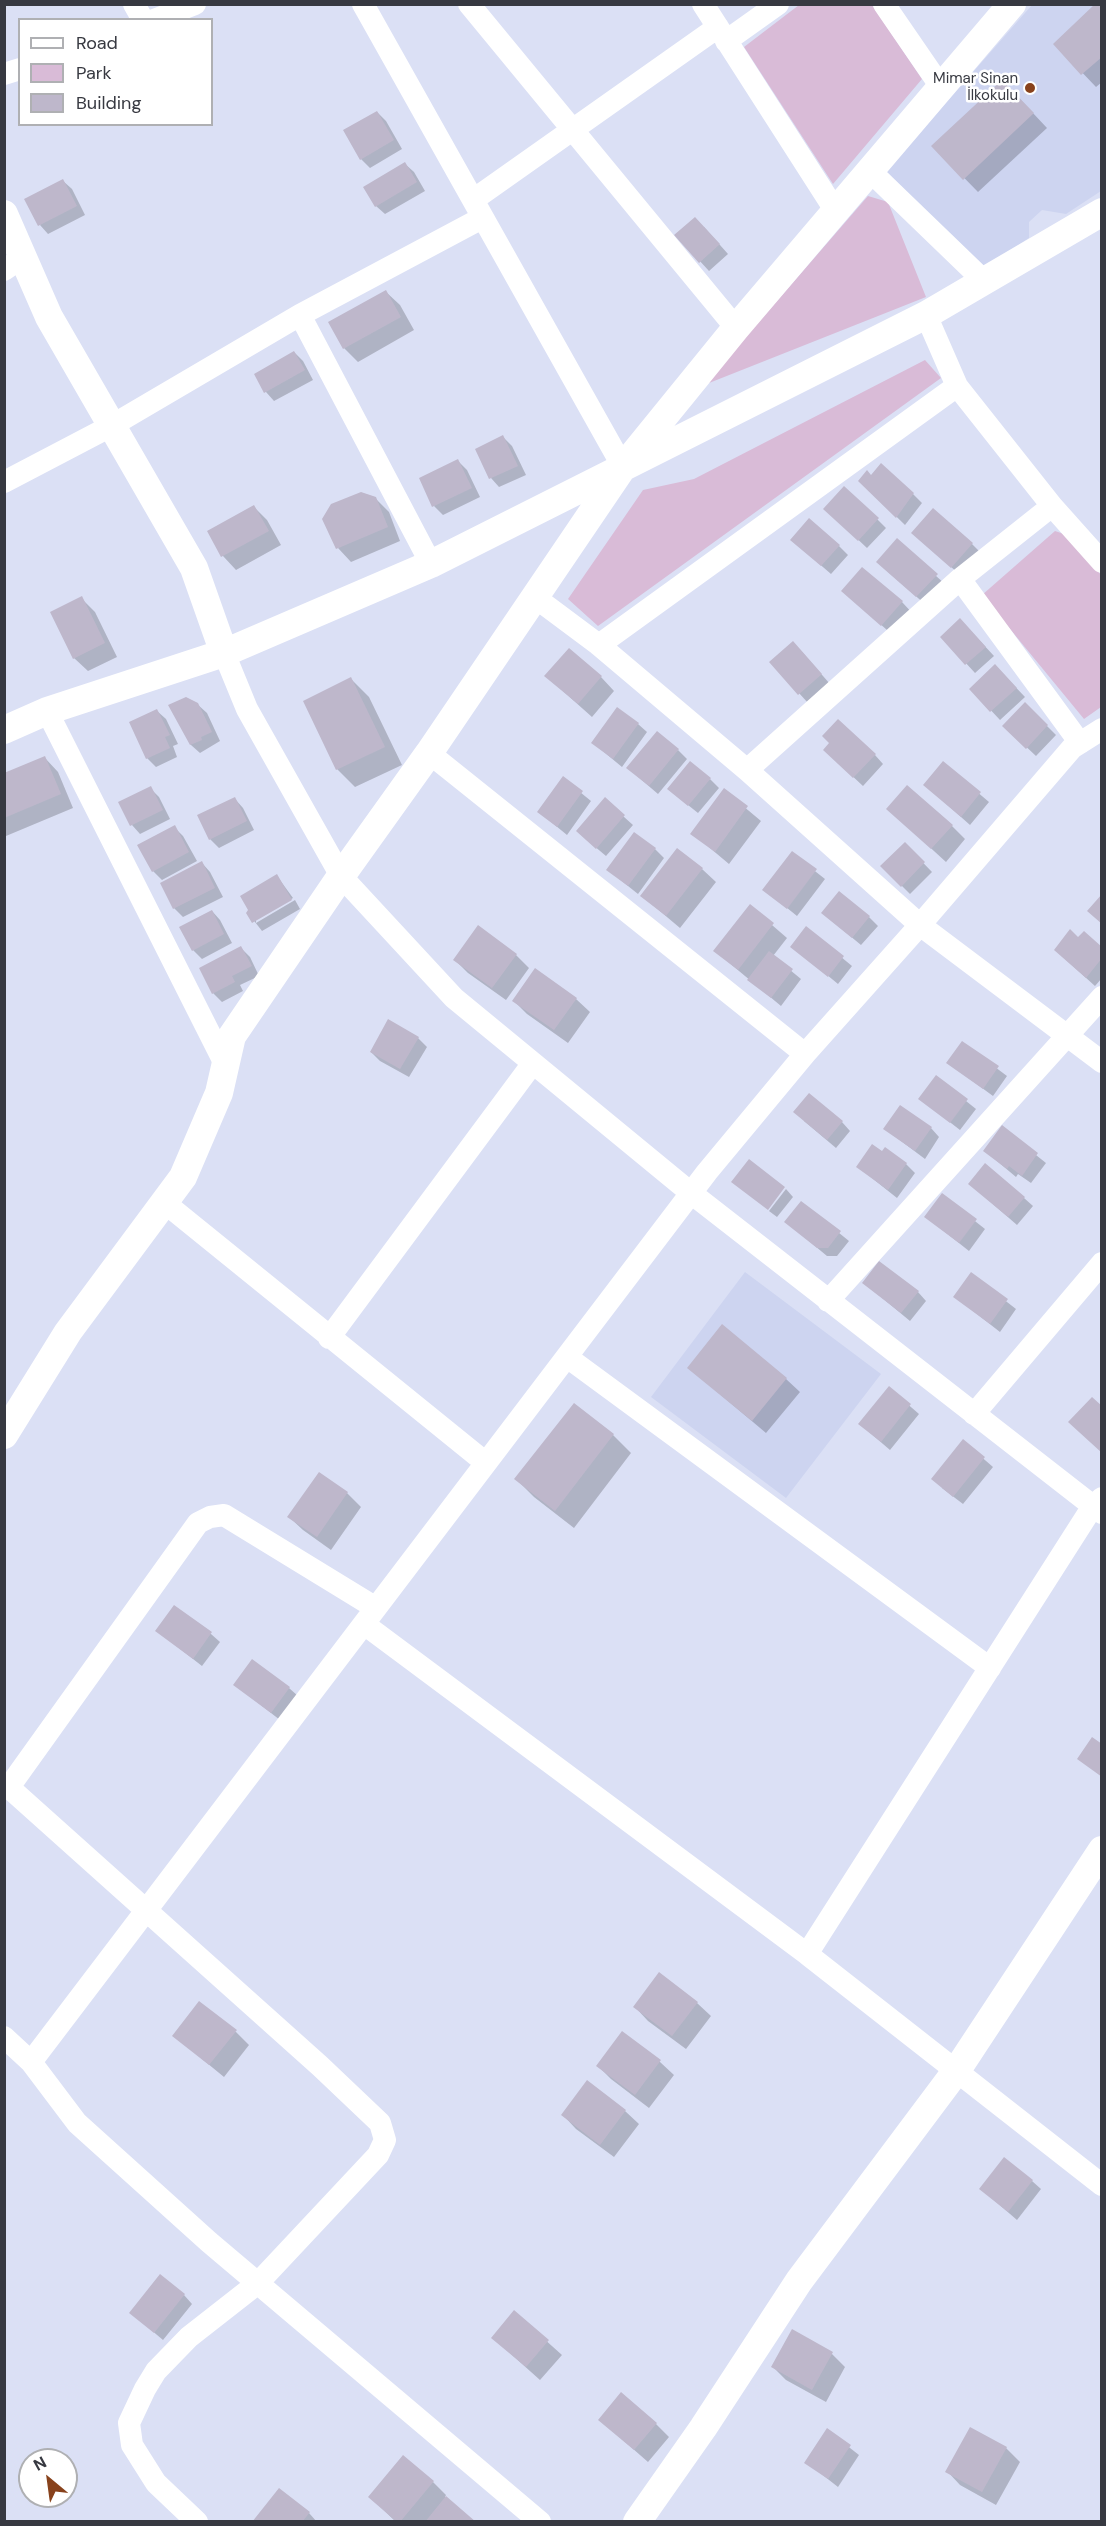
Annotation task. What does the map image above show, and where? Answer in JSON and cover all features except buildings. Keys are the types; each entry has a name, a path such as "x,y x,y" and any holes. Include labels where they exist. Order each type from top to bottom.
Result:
{"street":[{"path":"134,4 142,18"},
{"path":"159,18 195,4"},
{"path":"363,4 623,467"},
{"path":"469,4 736,328"},
{"path":"703,4 835,210"},
{"path":"4,482 111,426 478,209 572,130 722,34 778,4"},
{"path":"884,4 941,87"},
{"path":"4,1435 68,1332 183,1177 219,1093 232,1036 536,598 623,467 835,210 1012,4"},
{"path":"870,171 984,281"},
{"path":"4,730 47,711 224,653 431,564 926,315 1101,212"},
{"path":"4,214 14,264 49,317 195,568 224,653 248,709 341,876 454,998 532,1063 828,1301 974,1414 1099,1506 990,1668 807,1954"},
{"path":"300,315 431,564"},
{"path":"926,315 957,386 1052,506 1101,562"},
{"path":"599,645 957,386"},
{"path":"747,770 960,579 1052,506"},
{"path":"960,579 1080,743"},
{"path":"536,598 599,645 747,770 920,926 1101,1062"},
{"path":"47,711 226,1066"},
{"path":"31,2062 691,1193 805,1054 920,926 1072,748 1101,729"},
{"path":"429,753 805,1054"},
{"path":"828,1301 1101,997"},
{"path":"329,1338 532,1063"},
{"path":"165,1203 486,1463"},
{"path":"974,1414 1101,1263"},
{"path":"567,1357 990,1668"},
{"path":"197,2522 156,2483 132,2445 129,2423 156,2371 189,2337 258,2283 378,2156 385,2140 380,2123 7,1785 198,1523 210,1517 224,1515 370,1616 957,2070 1101,2185"},
{"path":"637,2522 703,2428 799,2281 957,2070 1098,1860"},
{"path":"4,2037 31,2062 77,2123 258,2283 540,2522"}],"shaded area":[{"name":"Mimar Sinan İlkokulu","path":"1032,5 1101,5 1101,191 1066,214 1042,210 1029,222 1029,238 981,269 886,171"},
{"path":"745,1272 881,1374 786,1498 651,1397"}],"green space":[{"path":"799,5 872,5 922,79 833,184 744,47"},
{"path":"868,196 888,202 926,297 704,385"},
{"path":"925,360 941,378 598,626 568,599 643,490 694,479"},
{"path":"1055,531 1070,536 1101,575 1101,707 1084,719 982,595"}],"place":[{"name":"Mimar Sinan İlkokulu","path":"1030,88"}]}
